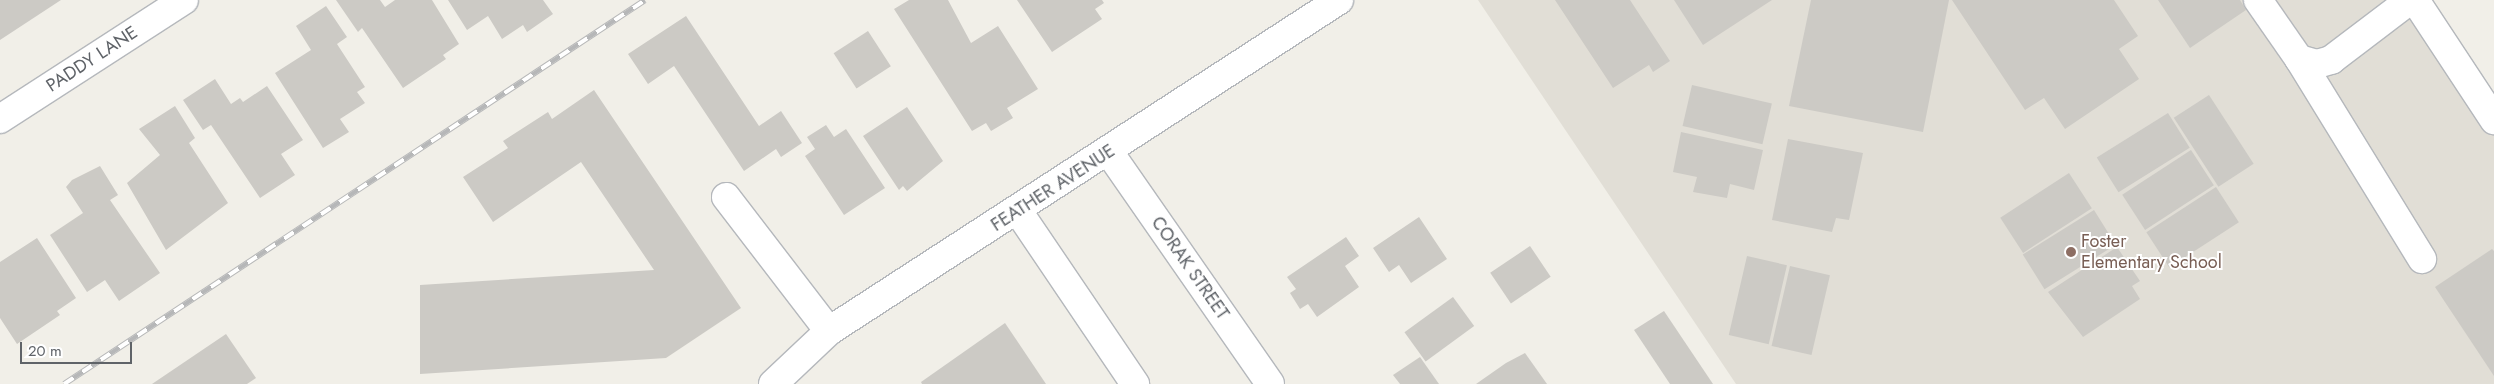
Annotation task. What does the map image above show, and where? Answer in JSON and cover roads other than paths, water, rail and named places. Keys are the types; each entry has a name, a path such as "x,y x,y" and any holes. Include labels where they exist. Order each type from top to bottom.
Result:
{"street":[{"name":"FEATHER AVENUE","path":"774,384 829,331 1109,152 1339,0"},
{"path":"2258,0 2299,59 2422,260"},
{"path":"2299,59 2317,64 2331,60 2410,0"},
{"path":"2415,0 2494,120"},
{"name":"PADDY LANE","path":"0,119 179,1"},
{"name":"CORAK STREET","path":"1109,152 1270,384"},
{"path":"726,197 829,331"},
{"path":"1018,211 1135,384"}],"railway":[{"path":"64,384 645,0"}],"place":[{"name":"Foster Elementary School","path":"2071,252"}]}
